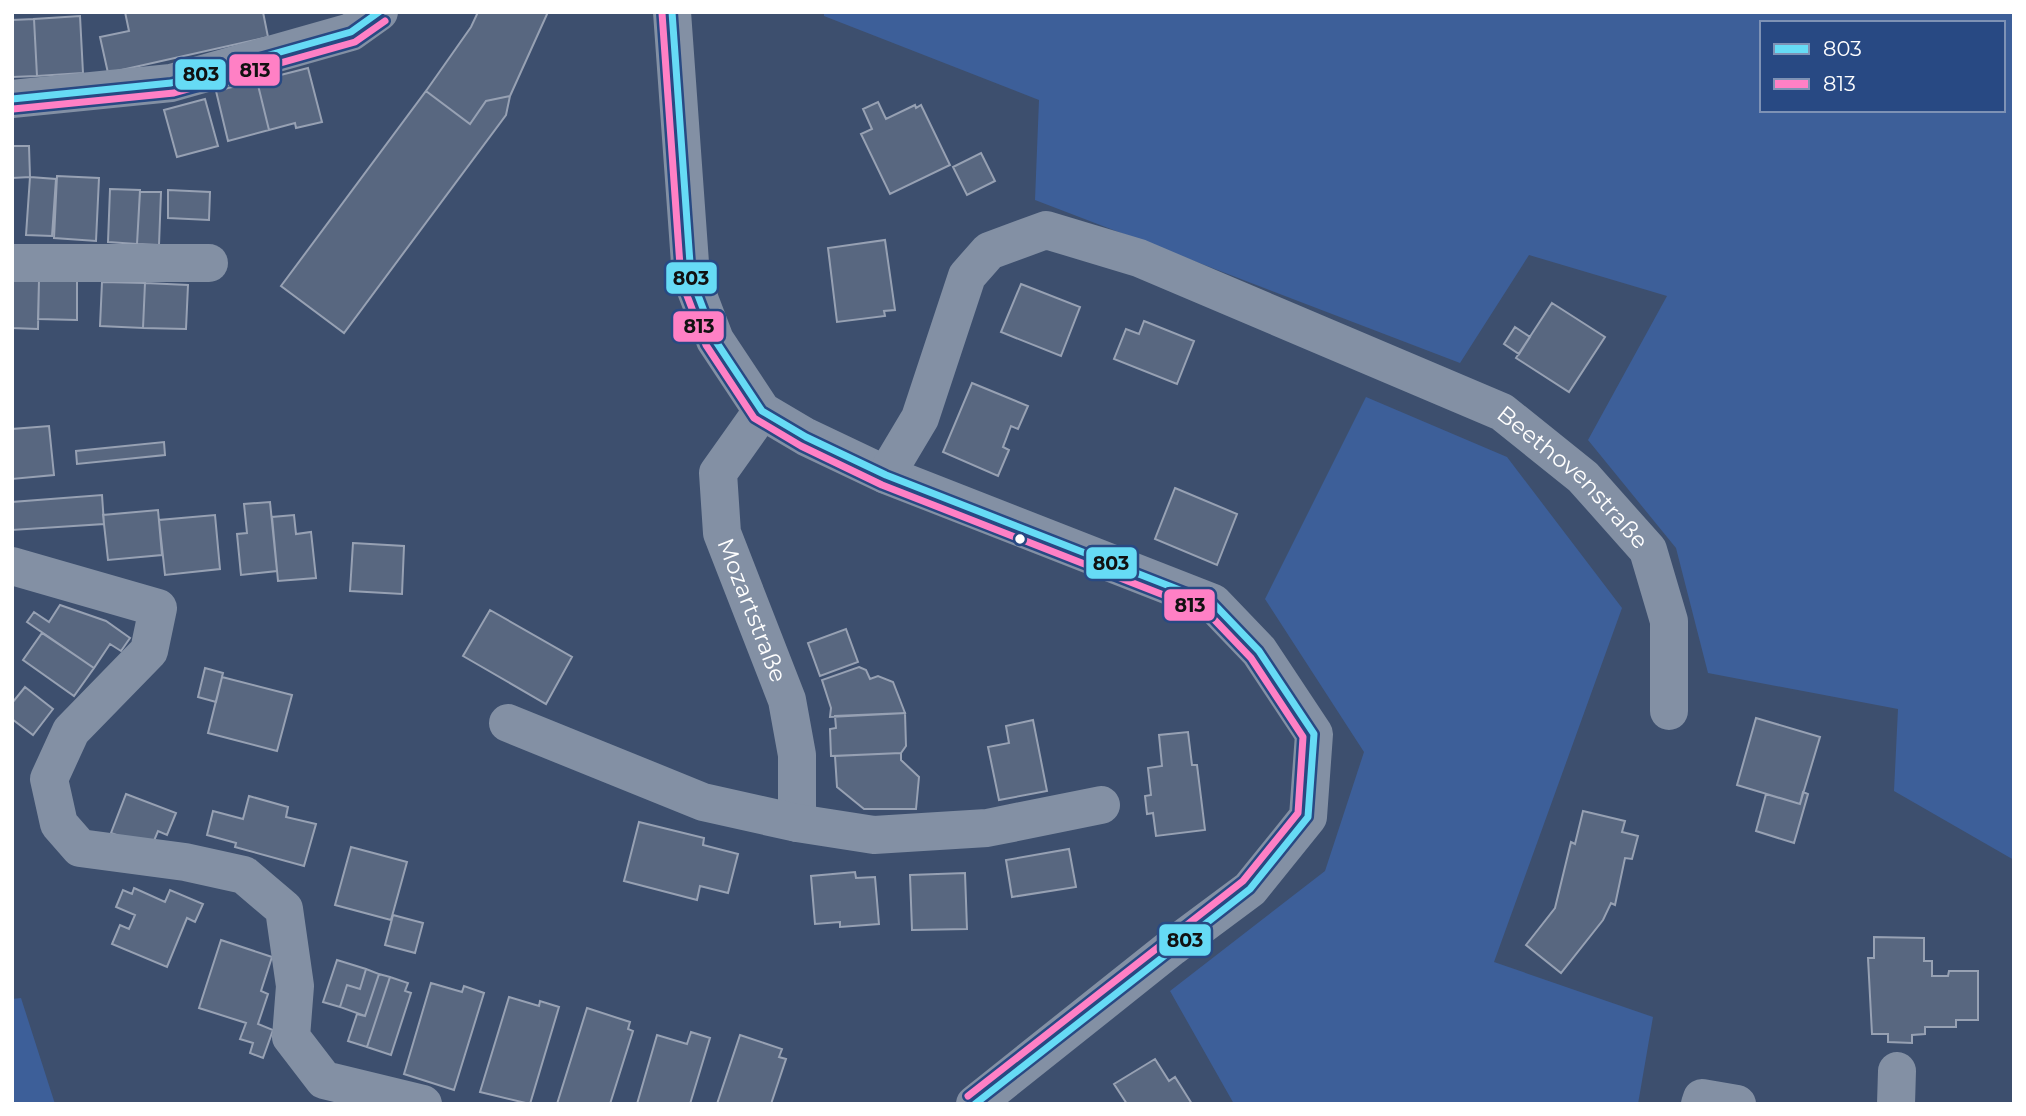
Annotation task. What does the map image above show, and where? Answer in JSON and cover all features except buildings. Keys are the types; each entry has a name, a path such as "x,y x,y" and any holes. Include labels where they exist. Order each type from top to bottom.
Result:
{"street":[{"path":"12,99 171,83 351,32 379,12"},
{"path":"672,12 691,277 715,340 762,411 806,437 886,475 1213,603 1259,651 1314,734 1308,817 1250,889 1172,947 975,1104"},
{"name":"Beethovenstraße","path":"886,475 920,418 967,276 989,251 1046,230 1139,258 1502,412 1583,477 1648,550 1669,621 1669,711"},
{"path":"12,263 209,263"},
{"name":"Mozartstraße","path":"762,411 718,473 722,533 788,700 797,755 797,823"},
{"path":"12,566 158,608 149,650 71,731 49,779 59,824 80,848 185,862 244,875 284,909 295,986 291,1037 324,1080 424,1104"},
{"path":"508,723 703,802 797,823 874,835 987,828 1101,805"},
{"path":"1700,1104 1702,1098 1737,1104"}],"shaded area":[{"path":"824,12 2014,12 2014,860 1894,791 1898,709 1708,673 1676,548 1588,440 1667,296 1529,255 1460,363 1035,200 1039,100 824,16"},
{"path":"1366,397 1507,457 1622,608 1494,962 1653,1017 1638,1104 1234,1104 1170,991 1325,871 1364,752 1265,599"},
{"path":"21,998 55,1104 12,1104 12,999"}],"transit line":[{"name":"803","path":"12,99 171,83 351,32 379,12"},
{"name":"803","path":"672,12 691,277 715,340 762,411 806,437 886,475 1213,603 1259,651 1314,734 1308,817 1250,889 975,1104"},
{"name":"813","path":"662,13 681,280 706,345 754,418 801,446 882,485 1207,612 1251,658 1303,737 1298,813 1243,881 968,1096"},
{"name":"813","path":"13,109 174,93 355,42 385,21"}]}
